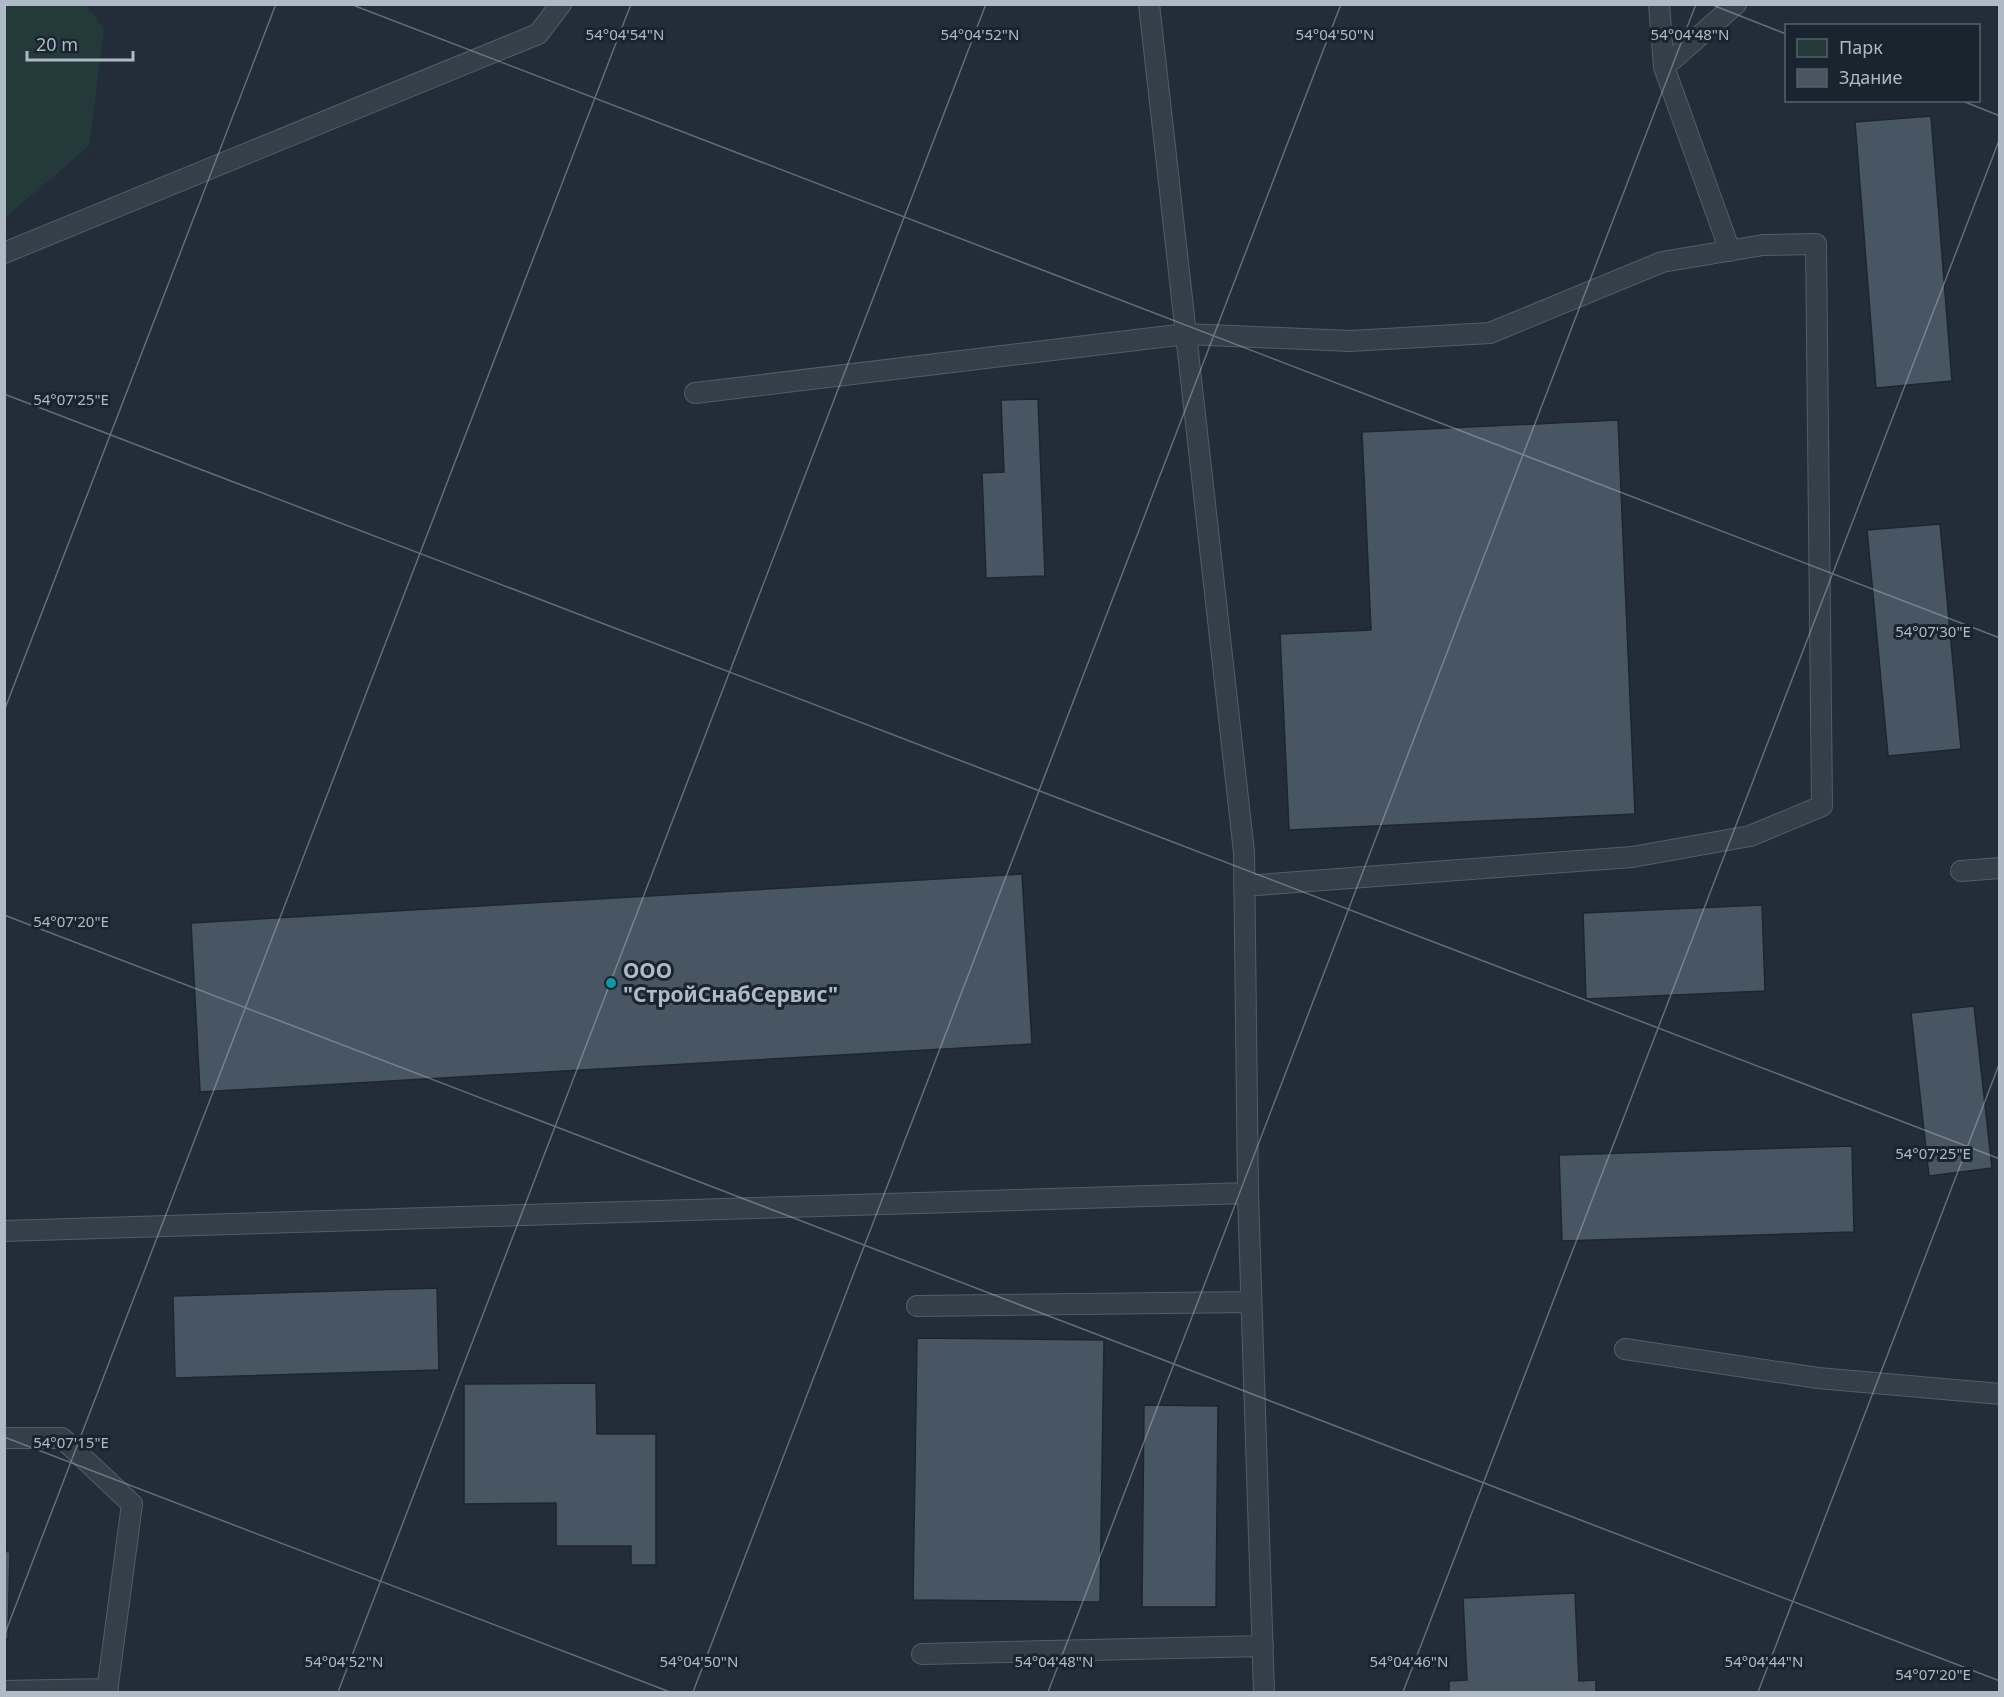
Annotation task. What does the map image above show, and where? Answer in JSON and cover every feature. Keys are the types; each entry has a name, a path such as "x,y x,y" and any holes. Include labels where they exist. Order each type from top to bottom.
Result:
{"lane":[{"path":"4,253 538,33 561,4"},
{"path":"1149,4 1244,852 1248,1193 1264,1692"},
{"path":"1659,4 1664,67 1730,251"},
{"path":"1664,67 1736,4"},
{"path":"695,393 1186,334 1350,340 1490,333 1662,262 1763,245 1816,244 1822,806 1750,836 1632,857 1244,886"},
{"path":"1961,871 2000,868"},
{"path":"4,1231 1248,1193"},
{"path":"917,1306 1251,1302"},
{"path":"1625,1349 1818,1378 2000,1394"},
{"path":"4,1438 62,1438 132,1504 108,1690 4,1691"},
{"path":"922,1654 1263,1646"}],"green space":[{"path":"5,4 86,5 104,29 89,146 5,218"}],"building":[{"path":"1931,116 1952,381 1876,388 1855,122"},
{"path":"1038,399 1045,576 986,578 982,473 1004,472 1001,400"},
{"path":"1618,420 1635,814 1289,830 1280,634 1371,630 1362,432"},
{"path":"1940,524 1961,749 1888,756 1867,530"},
{"name":"ООО \"СтройСнабСервис\"","path":"1022,874 1032,1044 200,1092 191,923"},
{"path":"1762,905 1765,991 1586,999 1583,913"},
{"path":"1974,1006 1992,1168 1929,1176 1911,1013"},
{"path":"1852,1146 1854,1232 1562,1241 1559,1155"},
{"path":"437,1288 439,1370 175,1378 173,1296"},
{"path":"917,1338 1104,1340 1100,1602 913,1600"},
{"path":"596,1383 597,1434 656,1434 656,1565 631,1565 631,1546 556,1546 556,1503 464,1504 464,1384"},
{"path":"1144,1405 1218,1406 1216,1607 1142,1607"},
{"path":"4,1551 10,1552 8,1639 4,1639"},
{"path":"1575,1593 1579,1681 1596,1680 1596,1692 1449,1692 1449,1681 1467,1680 1463,1598"}],"place":[{"name":"ООО \"СтройСнабСервис\"","path":"611,983"}]}
